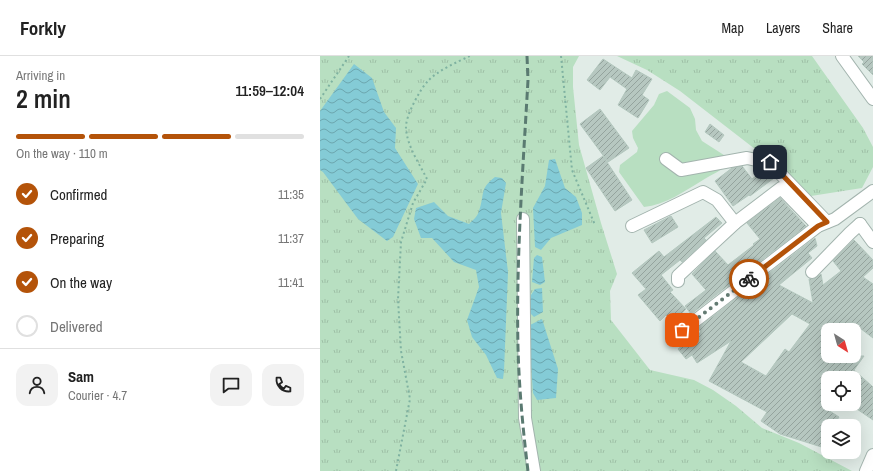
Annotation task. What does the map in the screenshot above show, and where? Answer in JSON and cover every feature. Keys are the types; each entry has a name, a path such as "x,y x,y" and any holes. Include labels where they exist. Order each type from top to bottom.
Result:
{"street":[{"path":"842,56 873,99"},
{"path":"666,159 681,170 747,158 770,162 822,224"},
{"path":"678,281 678,276 735,223 781,188 822,224"},
{"path":"682,330 822,224 835,219 873,191"},
{"path":"632,226 703,192 717,200 735,223"},
{"path":"859,202 860,224 873,242"},
{"path":"523,219 525,418 534,471"},
{"path":"812,272 860,224"},
{"path":"866,471 873,455"}],"path":[{"path":"320,99 349,56"},
{"path":"396,471 410,399 401,351 398,299 401,242 413,203 427,179 410,146 406,127 410,109 427,81 452,64 470,56"},
{"path":"561,56 572,170 595,225"}],"green space":[{"path":"320,56 579,56 573,67 573,87 579,145 617,274 610,291 611,320 650,370 694,380 713,390 736,406 762,428 799,443 821,455 821,459 829,459 852,471 320,471"},
{"path":"617,56 812,56 863,128 873,147 873,167 862,188 811,196 790,176 680,91 647,70"},
{"path":"667,91 690,108 695,119 696,130 702,141 727,157 729,164 720,171 675,197 652,206 644,207 619,172 620,165 637,152 638,148 633,138 632,131 654,105 659,94"}],"water":[{"path":"354,64 372,78 384,112 396,128 395,148 418,184 393,237 387,241 358,219 320,170 320,111"},
{"path":"555,159 565,188 576,197 582,213 582,225 551,238 541,250 535,247 533,208 545,186 549,160"},
{"path":"495,177 502,178 506,183 501,213 508,272 503,379 497,378 486,355 472,337 467,320 479,287 476,270 454,262 432,238 421,238 414,219 416,208 434,202 448,216 469,224 478,213 484,189"},
{"path":"537,255 542,257 545,282 540,285 532,282 534,258"},
{"path":"542,288 543,312 534,317 528,311 531,295 535,289"},
{"path":"542,319 558,369 556,398 537,400 533,393 529,337 530,325"}],"building":[{"path":"858,56 873,56 873,75 862,64 864,62"},
{"path":"603,59 632,78 636,70 652,79 642,95 649,100 638,118 618,105 627,89 610,77 600,90 587,80"},
{"path":"600,109 629,148 608,162 580,124"},
{"path":"710,124 724,135 719,142 705,132"},
{"path":"603,156 632,200 615,211 586,168"},
{"path":"742,166 752,179 765,169 774,178 750,196 749,195 733,206 715,181 732,168"},
{"path":"780,198 806,226 691,314 685,306 706,290 692,274 715,251 728,265 754,245 753,244 760,239 747,223"},
{"path":"671,216 678,227 652,243 644,230"},
{"path":"716,217 722,223 704,238 706,240 682,262 680,260 661,275 673,290 670,292 686,309 672,322 666,315 660,321 638,295 646,289 632,273 659,251 664,257"},
{"path":"815,238 817,246 808,253 812,258 779,285 813,303 809,279 814,279 821,274 823,285 841,271 833,261 854,240 873,260 873,268 863,277 873,284 873,338 861,329 861,323 821,323 821,363 859,363 854,370 855,371 821,371 821,411 830,411 839,417 838,419 821,419 821,447 780,434 761,421 767,412 709,381 731,341 697,363 692,355 686,359 678,349 701,332 698,328","holes":["792,314 810,324 789,352 785,349 766,376 741,362"]},
{"path":"861,376 873,387 873,420 860,411"}],"railway":[{"path":"527,56 528,80 520,214 518,347 520,393 528,471"}],"way so far":[{"path":"682,330 749,279"}],"route":[{"path":"749,279 818,226 827,222 770,162"}]}
